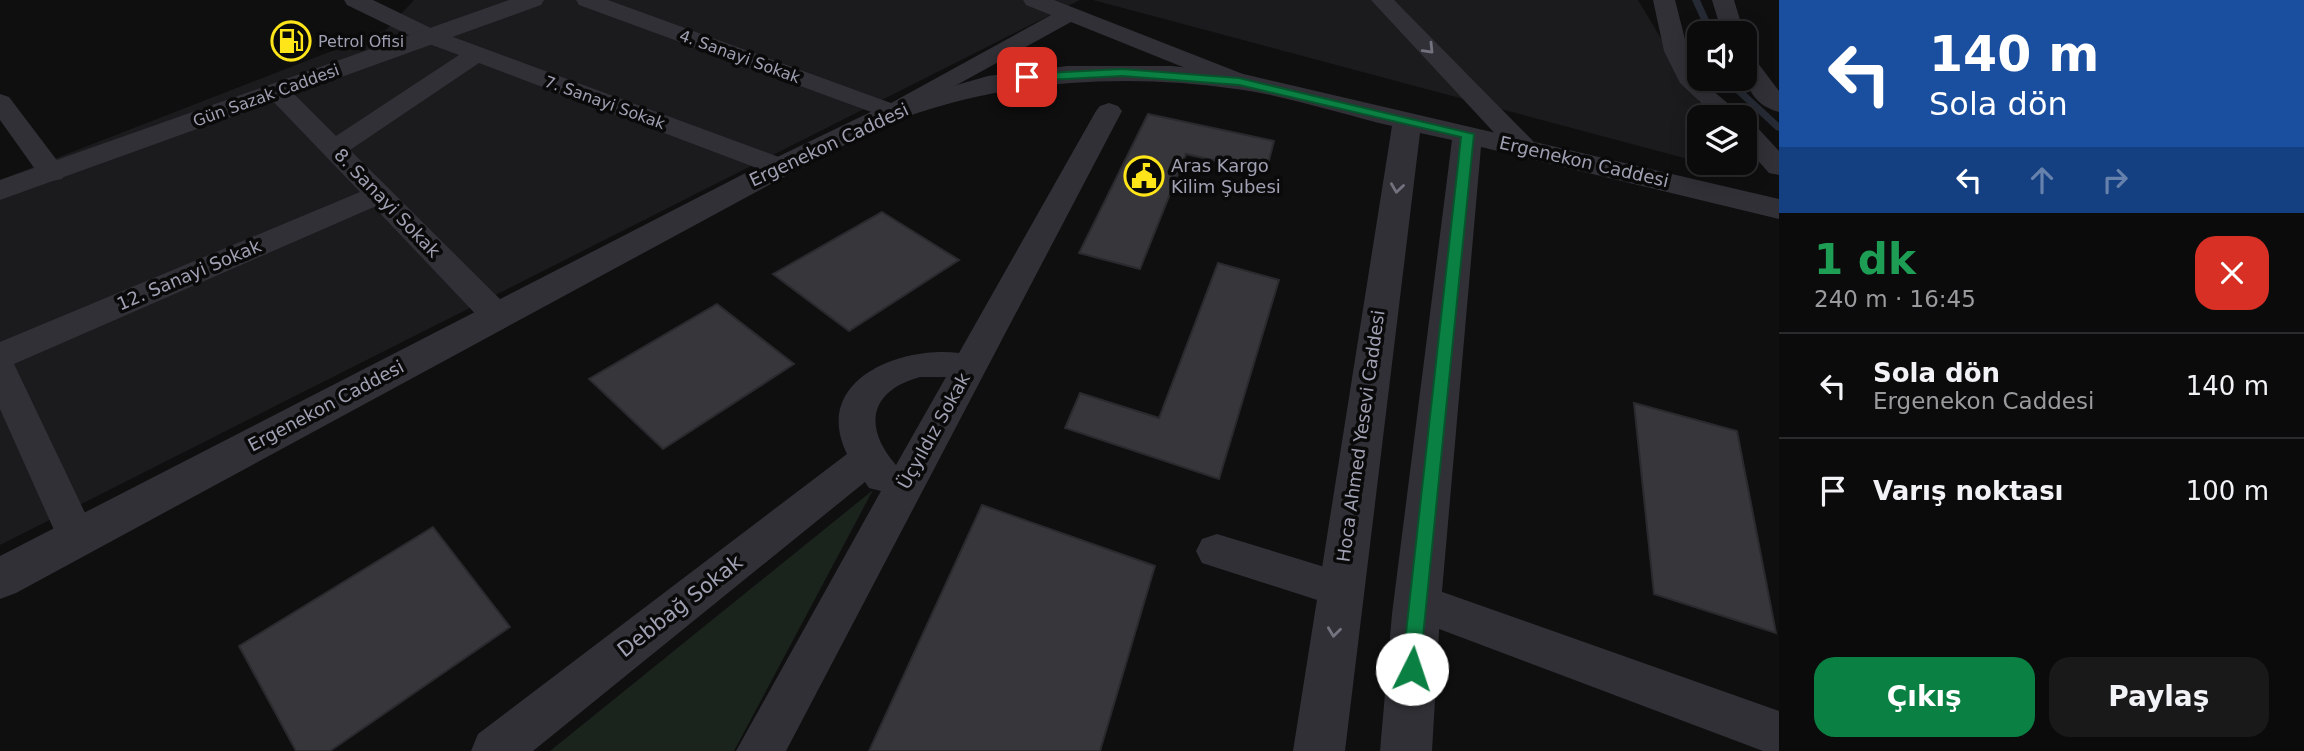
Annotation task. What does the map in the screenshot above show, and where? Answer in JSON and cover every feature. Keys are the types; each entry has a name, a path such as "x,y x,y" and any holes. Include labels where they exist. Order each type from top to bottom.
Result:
{"street":[{"name":"7. Sanayi Sokak","path":"355,0 429,36 780,167"},
{"name":"Gün Sazak Caddesi","path":"0,191 532,0"},
{"name":"4. Sanayi Sokak","path":"587,0 893,111"},
{"path":"1034,0 1239,81"},
{"path":"1382,0 1523,147"},
{"path":"1664,0 1676,51 1692,83 1717,105"},
{"path":"1723,0 1729,21"},
{"path":"893,111 1069,14"},
{"path":"334,149 477,54"},
{"name":"Ergenekon Caddesi","path":"0,579 780,167 893,111 942,96 1027,77 1122,72 1239,81 1779,209"},
{"path":"1757,81 1764,92 1779,104"},
{"name":"8. Sanayi Sokak","path":"276,90 497,316"},
{"path":"0,102 52,173"},
{"name":"Üçyıldız Sokak","path":"760,751 1109,111"},
{"name":"Hoca Ahmed Yesevi Caddesi","path":"1319,751 1339,589 1407,121"},
{"path":"1406,751 1417,602 1468,134"},
{"path":"1757,143 1779,167"},
{"name":"12. Sanayi Sokak","path":"0,356 378,195"},
{"path":"903,488 884,478 866,460 856,440 855,419 862,399 877,383 898,371 921,365 947,364 969,368"},
{"path":"0,369 77,538"},
{"name":"Debbağ Sokak","path":"495,751 866,460"},
{"path":"1217,551 1339,589"},
{"path":"1417,602 1779,734"}],"shaded area":[{"path":"414,0 1080,0 0,545 0,180 386,30"},
{"path":"1093,0 1638,0 1687,82 1687,91 1692,91 1701,105 1687,105 1687,159"},
{"path":"873,490 734,751 550,751"}],"building":[{"path":"1148,114 1274,141 1266,172 1186,154 1140,269 1079,253"},
{"path":"882,212 959,260 849,331 773,274"},
{"path":"1218,263 1279,280 1219,479 1065,428 1080,393 1159,418"},
{"path":"717,304 794,364 663,449 589,379"},
{"path":"1634,403 1737,431 1776,633 1654,594"},
{"path":"982,505 1155,566 1100,751 869,751"},
{"path":"433,527 510,627 330,751 296,751 239,646"}],"waterway":[{"path":"1696,0 1706,21"},
{"path":"1739,91 1779,128"}],"place":[{"name":"Petrol Ofisi","path":"291,41"},
{"name":"Aras Kargo Kilim Şubesi","path":"1144,176"}],"route":[{"path":"1027,77 1122,72 1239,81 1468,134 1412,669"}]}
